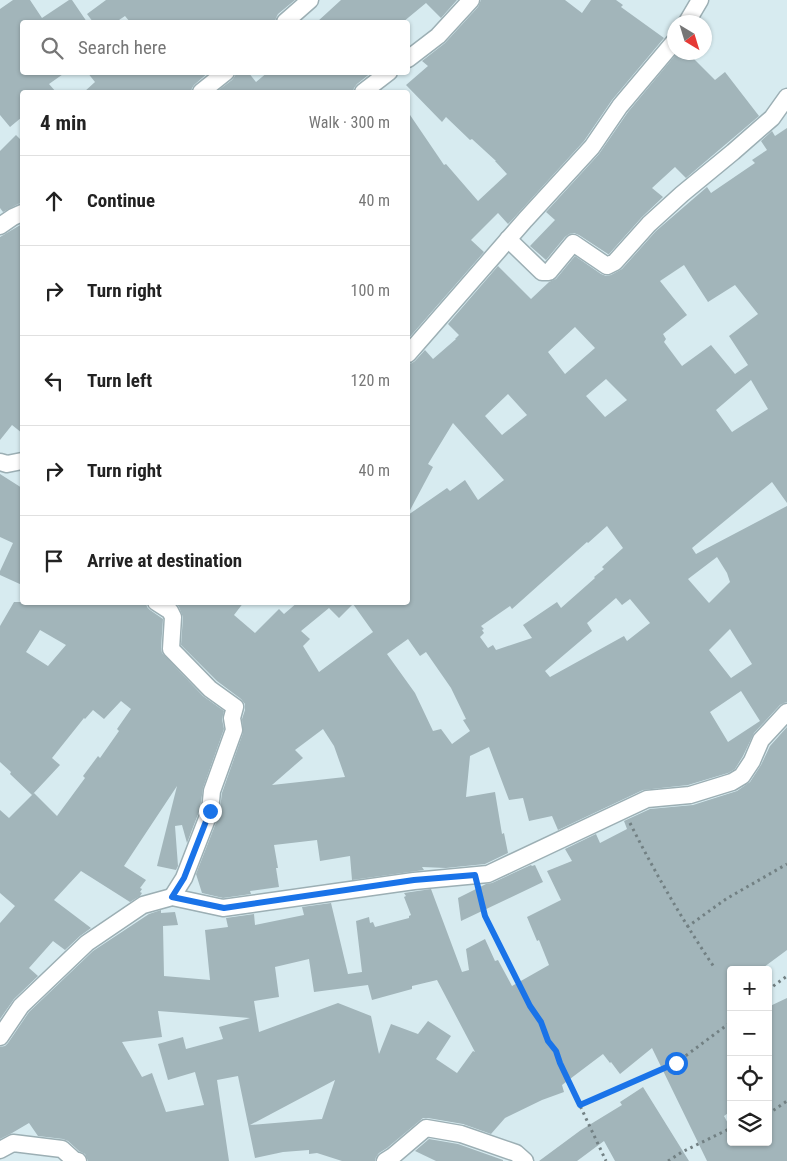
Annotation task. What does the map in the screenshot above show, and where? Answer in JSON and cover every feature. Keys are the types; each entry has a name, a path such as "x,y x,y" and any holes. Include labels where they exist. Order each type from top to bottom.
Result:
{"street":[{"path":"287,20 310,0"},
{"path":"410,57 438,36 472,0"},
{"path":"691,15 700,0"},
{"path":"410,352 592,147 620,106 667,50"},
{"path":"204,90 222,75"},
{"path":"366,90 386,75"},
{"path":"508,240 542,272 549,272 573,243 607,266 610,265 649,224 682,194 772,118 787,97"},
{"path":"0,226 20,214"},
{"path":"0,462 7,464 20,461"},
{"path":"160,605 170,612 173,617 171,649 210,689 235,707 232,718 234,730 212,791 210,811 184,878 172,897"},
{"path":"0,1037 21,1006 87,943 144,905 172,897 224,908 414,880 488,874 647,799 690,795 732,782 742,776 762,740 787,712"},
{"path":"385,1161 394,1156 426,1128 462,1134 516,1153 525,1161"},
{"path":"0,1150 13,1143 62,1149 74,1160 78,1161"}],"path":[{"path":"624,810 652,867 687,927 714,967"},
{"path":"687,927 726,899 787,864"},
{"path":"475,875 485,916 530,1006 541,1022 548,1041 556,1051 606,1161"},
{"path":"772,987 787,976"},
{"path":"580,1105 676,1063 727,1025"},
{"path":"772,1111 787,1101"},
{"path":"668,1161 727,1130"}],"building":[{"path":"13,0 30,0 42,18 69,0 72,0 86,20 20,20 20,75 62,75 49,84 54,90 20,90 20,119 10,127 0,115 0,9"},
{"path":"106,0 295,0 278,14 276,20 128,20 125,16 119,20 92,20 87,14"},
{"path":"341,0 457,0 441,18 426,3 405,20 319,20"},
{"path":"481,0 565,0 582,13 591,0 616,0 623,5 621,7 664,38 612,100 584,141 512,220 508,224 498,213 471,240 484,252 410,337 410,115 444,165 446,164 478,201 507,174 496,161 446,117 442,122 406,85 428,66 422,61 445,43 478,7"},
{"path":"671,60 695,60 715,80 725,72 759,116 686,178 675,167 652,188 663,197 609,254 574,233 565,237 546,260 530,246 555,220 546,212 599,154 628,112"},
{"path":"89,75 206,75 194,85 192,90 86,90 95,82"},
{"path":"250,75 256,82 264,75 368,75 357,84 354,90 219,90 235,76"},
{"path":"787,128 787,503 772,482 692,548 696,554 787,506 787,702 780,705 754,733 735,769 728,773 688,785 643,790 558,830 552,816 529,821 523,798 509,800 489,747 470,756 466,797 495,792 502,834 504,833 508,853 485,864 446,868 422,867 424,870 352,880 350,856 320,861 317,840 274,845 279,887 250,891 251,894 223,898 202,893 196,874 219,815 222,793 243,733 242,719 245,704 217,681 181,645 183,617 177,605 242,605 234,615 255,633 279,609 284,614 294,605 352,605 339,618 329,608 301,631 310,639 303,646 319,672 373,632 354,605 410,605 410,514 447,488 450,491 465,480 478,500 504,480 453,423 428,464 433,467 410,510 410,364 425,350 433,359 456,339 459,335 448,324 498,266 531,299 549,282 556,279 575,256 606,276 622,269 656,231 707,187 711,193 755,163 752,160 767,150 761,141 772,131 775,136","holes":["684,265 708,302 735,285 758,314 729,336 748,365 735,374 711,345 682,366 664,342 666,339 663,334 687,315 660,281","575,327 595,348 565,374 548,352","606,379 627,400 605,417 586,396","751,380 768,409 732,432 716,410","508,394 527,415 502,435 485,416","607,526 623,548 602,567 604,569 595,578 561,608 557,602 523,625 532,638 496,650 493,645 488,648 480,637 484,633 482,630 484,629 481,626 510,606 512,609","717,557 730,582 709,603 688,579","616,598 622,605 630,599 650,623 627,641 624,636 550,677 545,671 592,631 587,623","730,629 752,664 731,678 709,650","408,639 420,656 426,652 451,688 466,719 463,720 470,731 452,744 441,729 433,731 415,693 387,654","741,691 760,721 728,742 710,712","323,729 334,746 345,777 272,785 303,758 295,750"]},
{"path":"16,135 20,139 20,204 3,212 0,208 0,151"},
{"path":"20,225 20,431 12,425 0,440 0,237"},
{"path":"0,474 20,487 20,584 0,575 0,571 13,543 0,537"},
{"path":"14,602 20,602 20,605 147,605 150,610 163,619 162,653 203,696 224,711 222,719 224,729 203,788 200,809 187,843 182,825 175,826 178,866 176,870 157,866 177,786 124,866 146,880 140,888 142,893 140,896 130,902 81,871 54,900 91,928 65,950 53,941 29,968 38,976 14,999 0,1019 0,923 15,906 0,893 0,810 9,818 32,795 0,762 0,626","holes":["40,630 66,645 48,666 26,652","121,701 131,709 117,729 119,731 100,758 98,756 83,776 85,778 57,816 34,793 32,795 60,765 52,758 84,718 93,710 104,719"]},
{"path":"787,727 787,950 765,966 727,966 727,1114 724,1116 727,1122 727,1146 772,1146 772,1005 787,998 787,1161 707,1161 652,1048 620,1074 603,1054 562,1085 564,1092 542,1100 505,1118 491,1134 463,1124 423,1118 379,1153 375,1161 342,1161 317,1153 309,1154 309,1150 283,1152 255,1158 238,1076 217,1080 229,1161 88,1161 85,1154 68,1141 38,1136 29,1123 0,1139 0,1047 8,1043 29,1012 93,951 149,914 161,910 161,913 175,912 178,925 163,926 164,976 210,980 205,930 228,927 226,918 254,914 255,925 304,915 302,907 331,903 348,974 362,972 356,921 369,917 370,923 373,922 375,927 409,918 411,915 404,893 431,889 462,972 469,970 466,949 485,939 495,961 498,960 512,986 549,965 527,917 561,900 547,871 572,861 565,849 596,834 600,843 627,829 624,821 650,809 693,805 737,791 750,782 770,746","holes":["309,959 314,992 368,985 372,1000 412,989 412,986 437,980 475,1052 473,1051 457,1073 436,1059 451,1036 428,1021 418,1034 391,1024 379,1054 371,1016 338,1003 259,1032 254,1001 279,997 275,967","158,1011 250,1018 219,1027 223,1039 186,1049 183,1037 158,1044 168,1080 195,1072 204,1105 166,1112 152,1073 142,1077 122,1042 162,1037","335,1080 322,1119 250,1125"]},
{"path":"531,865 535,865 543,882 461,921 458,898"},
{"path":"643,1087 689,1161 615,1161 604,1141 577,1161 539,1161 581,1130 622,1105 620,1102"},
{"path":"429,1139 458,1144 503,1161 436,1161 415,1151"}],"route":[{"path":"210,811 184,878 172,897 224,908 414,880 475,875 485,916 530,1006 541,1022 548,1041 556,1051 580,1105 676,1063"}]}
